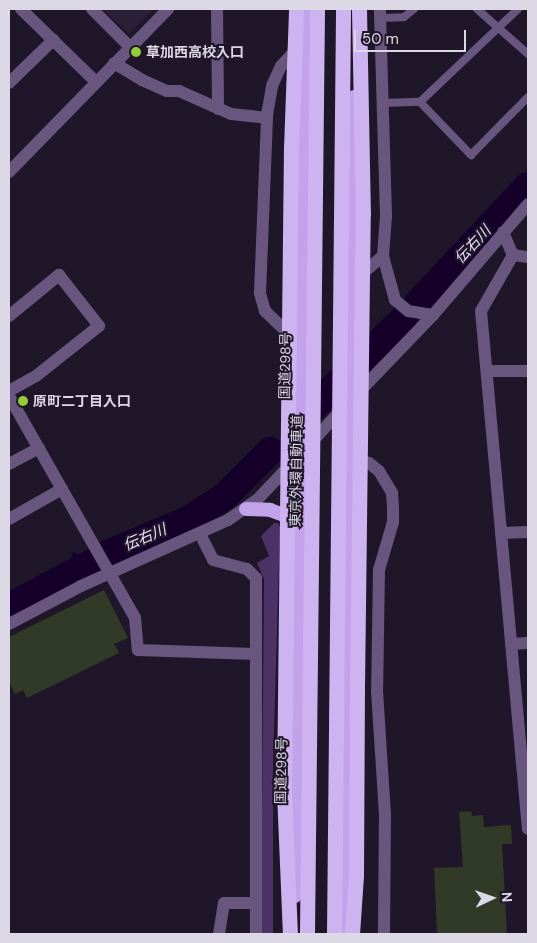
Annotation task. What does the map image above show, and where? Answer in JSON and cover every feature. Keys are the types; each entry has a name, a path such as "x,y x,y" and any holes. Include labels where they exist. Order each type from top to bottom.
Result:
{"highway":[{"path":"290,934 284,792 291,148 296,9"},
{"name":"国道298号","path":"295,934 306,9"},
{"name":"東京外環自動車道","path":"307,934 317,9"},
{"path":"334,934 343,9"},
{"path":"345,934 355,9"},
{"path":"352,934 356,876 363,213 359,9"},
{"path":"246,509 270,510 300,522"}],"street":[{"path":"21,9 96,82"},
{"path":"92,9 130,47"},
{"path":"9,172 168,9"},
{"path":"217,9 218,109"},
{"path":"380,13 386,216 383,256 395,300 408,311 433,314"},
{"path":"9,83 53,40"},
{"path":"302,347 265,311 260,293 267,118 272,86 281,66 306,40"},
{"path":"114,63 142,80 167,90 179,91 218,109 267,118"},
{"path":"9,624 106,569 200,534 246,509 301,454 433,314 528,204"},
{"path":"503,232 513,255"},
{"path":"513,255 528,257"},
{"path":"513,255 481,311 488,371 511,644 522,706 528,829"},
{"path":"352,282 383,256"},
{"path":"9,316 59,275 99,326 36,376 9,391"},
{"path":"488,371 528,371"},
{"path":"9,396 135,618 138,650 256,654"},
{"path":"9,464 39,448"},
{"path":"350,456 369,463 379,471 392,493 393,507 393,522 379,570 377,691 385,814 384,934"},
{"path":"9,519 62,489"},
{"path":"501,533 528,532"},
{"path":"200,534 213,560 247,569 256,578 256,934"},
{"path":"511,644 528,642"},
{"path":"219,934 224,903 256,903"}],"lane":[{"path":"380,13 404,17 414,9"},
{"path":"477,9 528,54"},
{"path":"382,103 420,102 518,9"},
{"path":"420,102 471,155 528,97"}],"shaded area":[{"path":"102,9 154,9 129,34"},
{"path":"274,523 278,523 280,527 273,765 273,934 261,934 264,579 257,563 269,556 261,536"}],"building":[{"path":"104,590 128,638 114,644 119,653 27,698 23,690 15,694 9,682 9,637"},
{"path":"471,811 472,816 483,815 484,827 511,825 512,844 502,844 507,934 437,934 434,868 463,867 459,812"}],"waterway":[{"name":"伝右川","path":"417,304 528,186"},
{"name":"伝右川","path":"359,362 403,319"},
{"name":"伝右川","path":"314,407 342,379"},
{"name":"伝右川","path":"9,607 110,553 190,519 225,496 270,451"},
{"path":"74,554 79,569"}],"place":[{"name":"草加西高校入口","path":"136,52"},
{"name":"原町二丁目入口","path":"23,401"}]}
